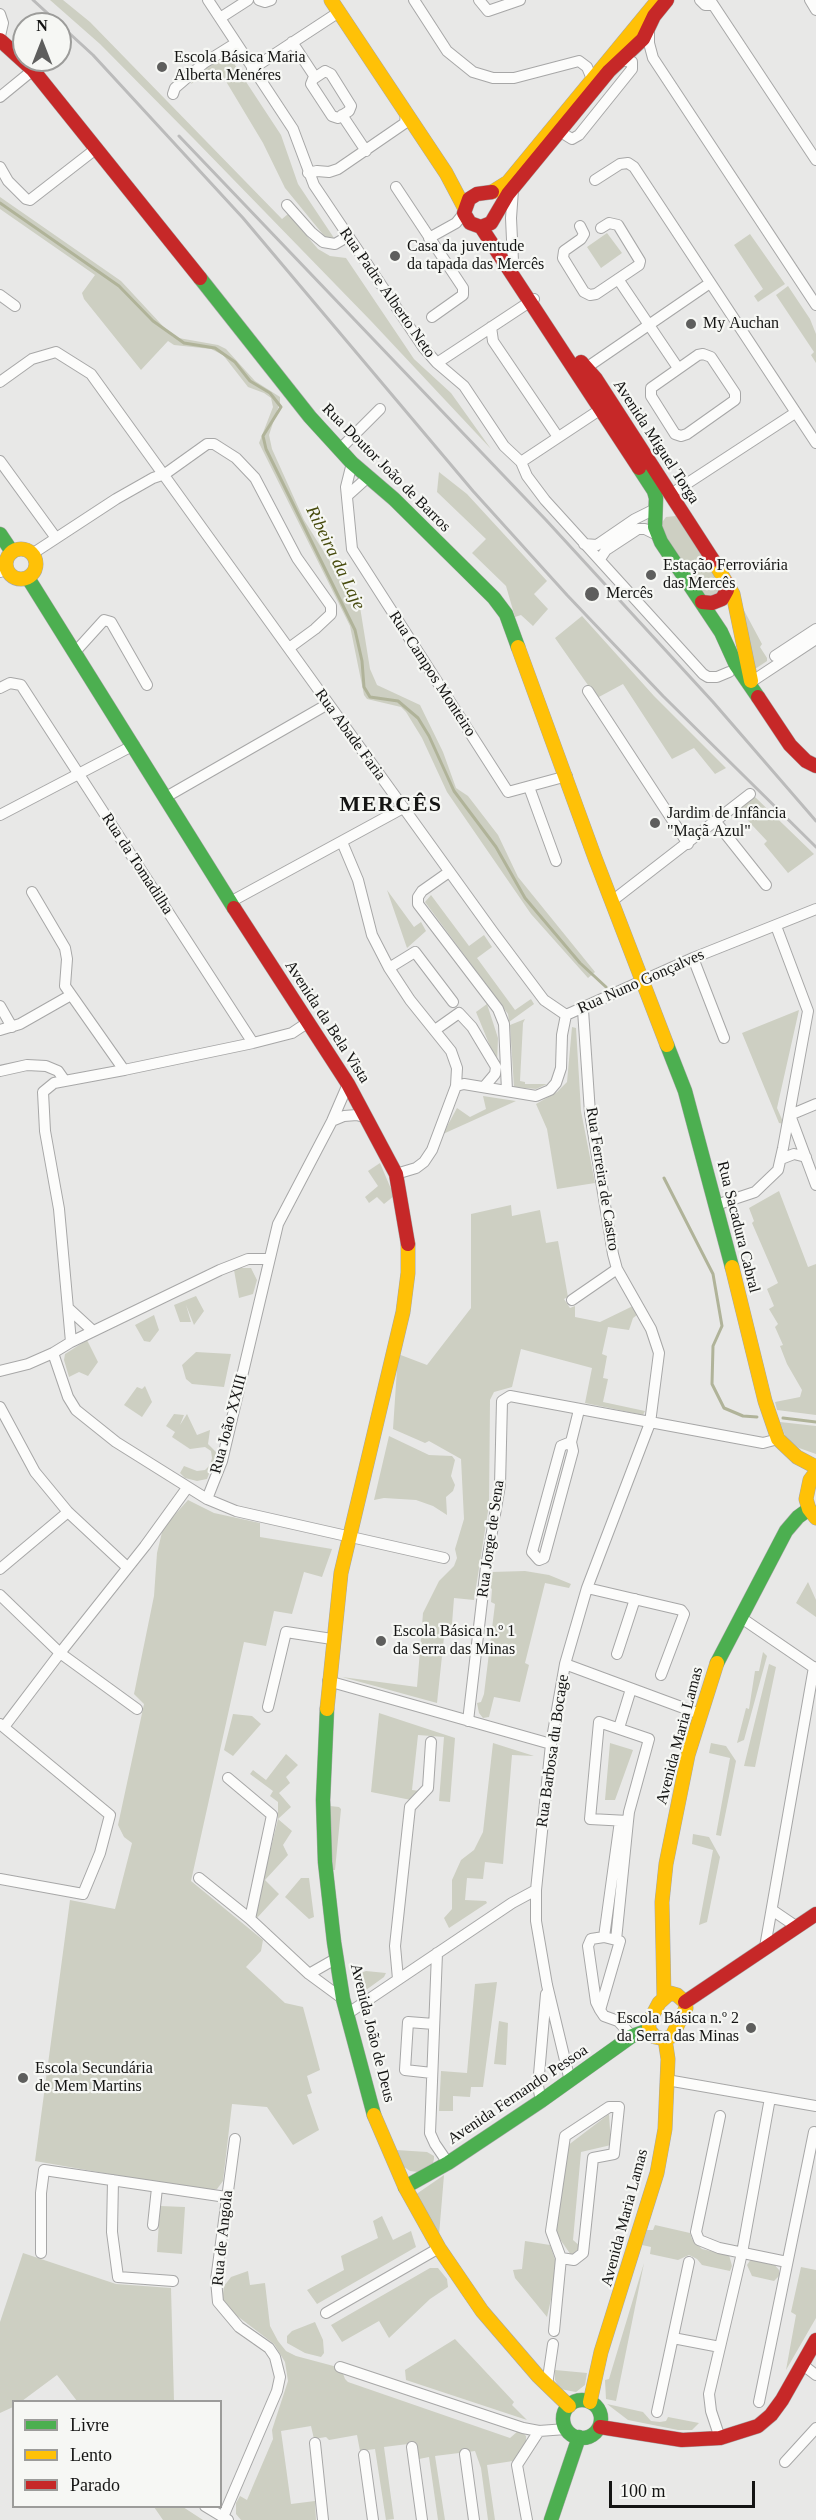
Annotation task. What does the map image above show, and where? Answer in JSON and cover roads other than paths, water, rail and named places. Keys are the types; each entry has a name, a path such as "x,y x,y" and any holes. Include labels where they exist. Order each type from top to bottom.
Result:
{"street":[{"name":"Rua Padre Alberto Neto","path":"208,0 293,129 308,173 347,237 423,346 437,363 459,380 504,446 521,462 527,476 545,500 703,674 713,678 729,672"},
{"path":"220,18 248,0"},
{"path":"259,0 265,2 272,0"},
{"path":"414,0 447,51 473,72 493,78 514,78 579,62 587,67 592,80"},
{"path":"479,0 488,11 520,0"},
{"path":"429,238 467,219 486,226 513,187 559,131 619,60 635,48 658,0"},
{"path":"467,219 469,199 508,182 592,80 667,0"},
{"path":"700,0 705,6 711,2 816,160"},
{"path":"810,0 816,10"},
{"path":"252,69 292,42 336,4 458,176 482,195 494,201 496,214"},
{"name":"Avenida Miguel Torga","path":"336,4 450,180 467,219 534,299 596,379 728,583 733,594 751,682 758,697"},
{"path":"0,14 3,23 0,36"},
{"path":"644,27 653,58 816,305"},
{"name":"Rua Doutor João de Barros","path":"0,40 12,51"},
{"path":"292,42 315,77"},
{"path":"173,94 175,88 204,63 236,43"},
{"path":"635,48 653,58"},
{"path":"326,71 331,74 351,106 349,111 336,118 332,116 312,86 312,80 315,77 326,71"},
{"path":"0,97 29,72"},
{"name":"Rua Doutor João de Barros","path":"35,72 310,417 341,448 352,463 394,499 494,597 506,614 642,980"},
{"path":"308,173 334,171 405,123 406,113"},
{"path":"342,115 366,151"},
{"path":"0,167 8,180 26,199 30,200 97,148"},
{"path":"595,180 620,164 628,163 634,167 816,444"},
{"path":"513,187 511,218 513,261"},
{"path":"396,188 464,292 460,298 432,317"},
{"path":"287,205 323,242 335,244 347,237"},
{"name":"Avenida Miguel Torga","path":"496,214 498,237 601,409 654,491 656,521 721,632 736,665 790,745 806,761 816,766"},
{"path":"580,226 584,234 562,254 584,292 596,294 639,265 639,256 618,225 609,223 601,228"},
{"path":"618,279 678,368"},
{"path":"586,368 710,283"},
{"path":"0,295 15,306"},
{"path":"437,363 534,299"},
{"path":"491,327 492,341 558,437"},
{"name":"Rua Abade Faria","path":"0,382 32,359 56,352 91,374 449,872 544,1000 566,1016"},
{"path":"708,354 735,393 735,400 730,405 687,434 681,435 675,434 650,392 653,385 678,368 698,355 708,354"},
{"path":"521,462 601,409"},
{"path":"341,448 380,410"},
{"path":"671,494 795,412"},
{"path":"32,554 116,499 153,478 165,474 207,444 214,444 236,458 255,478 297,558 331,606 331,614 289,648"},
{"path":"0,461 56,538"},
{"name":"Rua Campos Monteiro","path":"352,463 346,486 352,549 508,792 567,776"},
{"path":"347,496 368,477"},
{"path":"600,559 606,550 638,529 645,529 669,512 683,512"},
{"path":"584,544 597,545 635,519 656,521"},
{"path":"0,534 12,552"},
{"path":"20,549 32,554 36,567 28,578 14,578 3,570 6,559 12,552 20,549"},
{"name":"Avenida da Bela Vista","path":"28,578 307,1023 348,1084 396,1174 408,1245 408,1273 403,1312 349,1536"},
{"path":"702,602 712,603 722,599 728,583"},
{"path":"75,652 104,620 111,622 147,685"},
{"path":"775,656 816,629"},
{"path":"751,682 816,639"},
{"name":"Rua da Tomadilha","path":"0,688 10,683 21,685 253,1043"},
{"path":"588,691 688,844"},
{"path":"166,796 328,704"},
{"path":"0,815 134,745"},
{"path":"529,787 556,861"},
{"path":"612,901 750,794"},
{"path":"232,901 403,808"},
{"path":"716,822 766,885"},
{"path":"342,842 358,880 372,935 389,968 410,1000 451,1051 457,1068 456,1086 432,1150 424,1162 416,1168 396,1174"},
{"path":"449,872 422,891 418,897 418,904 498,1009 504,1023 507,1091"},
{"path":"32,892 65,948 67,959 65,986 124,1070"},
{"name":"Rua Nuno Gonçalves","path":"456,1086 464,1084 536,1096 550,1090 556,1083 561,1068 562,1035 566,1016 693,958 816,909"},
{"path":"716,1205 755,1192 778,1170 781,1159 808,1011 776,926"},
{"path":"389,968 416,952 453,1002"},
{"path":"693,958 724,1038"},
{"name":"Rua Sacadura Cabral","path":"642,980 685,1091 765,1401 778,1439 797,1457 816,1467"},
{"path":"0,1030 12,1027 71,995"},
{"path":"0,1006 12,1027"},
{"name":"Rua Ferreira de Castro","path":"583,1010 590,1113 604,1211 616,1269 651,1329 659,1353 650,1424"},
{"path":"435,1030 459,1012 472,1027 496,1067 495,1074 484,1087"},
{"path":"71,1342 59,1209 45,1131 43,1092 48,1086 65,1081 292,1033 307,1023"},
{"path":"0,1071 27,1065 46,1066 58,1071 65,1081"},
{"name":"Rua João XXIII","path":"207,1499 222,1461 278,1224 332,1121 348,1084"},
{"path":"790,1114 816,1104"},
{"path":"790,1114 816,1185"},
{"path":"332,1121 350,1115 367,1118"},
{"path":"781,1159 794,1154 806,1157"},
{"path":"0,1371 28,1364 53,1353 93,1331 220,1270 248,1259 269,1259"},
{"path":"572,1300 616,1269"},
{"path":"68,1308 93,1331"},
{"path":"53,1353 68,1397 76,1410 116,1442 207,1499 236,1511 444,1558"},
{"name":"Rua Jorge de Sena","path":"468,1721 486,1567 500,1485 502,1401 510,1396 650,1424"},
{"path":"0,1407 35,1472 68,1512 127,1568"},
{"path":"571,1442 561,1446 543,1509 532,1551 539,1560 544,1558 573,1451 571,1442 579,1410"},
{"path":"650,1424 763,1443 778,1439"},
{"name":"Rua Barbosa du Bocage","path":"570,2081 547,1985 536,1921 536,1890 551,1744 565,1664 587,1588 650,1424"},
{"path":"812,1513 806,1489 816,1472"},
{"path":"0,1879 83,1894 91,1877 110,1815 2,1726 187,1488"},
{"path":"0,1569 68,1512"},
{"name":"Avenida Maria Lamas","path":"664,1997 662,1902 666,1864 688,1755 700,1714 719,1657 786,1531 798,1517 812,1513"},
{"name":"Avenida João de Deus","path":"349,1536 341,1573 332,1639 323,1800 325,1862 343,1999 380,2129 405,2187 439,2248 482,2311 547,2385 569,2406"},
{"path":"587,1588 681,1610 684,1614 661,1675"},
{"path":"0,1595 60,1653 137,1709"},
{"path":"617,1654 635,1599"},
{"path":"740,1617 815,1668 765,1947"},
{"path":"268,1707 286,1632 332,1639"},
{"path":"565,1664 700,1714"},
{"path":"328,1681 551,1744"},
{"path":"619,1728 631,1689"},
{"path":"604,1937 624,1821 629,1812 649,1739 599,1722 590,1819 624,1821"},
{"path":"398,1979 395,1946 410,1808 428,1788 431,1742"},
{"path":"228,1778 272,1815 249,1919"},
{"path":"616,1940 624,1821"},
{"path":"199,1878 249,1919 309,1974 343,1999"},
{"path":"347,2014 512,1903 536,1890"},
{"path":"772,1910 797,1926"},
{"path":"685,2002 816,1914"},
{"path":"600,2010 620,1941 604,1937 591,1939 588,1946 596,2002 600,2010 604,2016 618,2021 632,2036"},
{"path":"437,1953 430,2133 435,2145 448,2163"},
{"path":"309,1974 336,1958"},
{"name":"Rua Barbosa du Bocage","path":"541,2101 538,2086 547,1985"},
{"path":"670,1993 677,1995 685,2002 686,2008 672,2036 665,2039 655,2037 649,2030 649,2022 664,1997 670,1993"},
{"path":"432,2073 405,2070 408,2022 434,2024"},
{"name":"Avenida Fernando Pessoa","path":"405,2187 448,2163 570,2081 632,2036 649,2030"},
{"name":"Avenida Maria Lamas","path":"590,2402 601,2352 622,2292 657,2173 665,2129 667,2080 665,2039"},
{"path":"667,2080 816,2106"},
{"path":"720,2438 711,2411 709,2394 742,2253 770,2098"},
{"path":"554,2331 561,2258 551,2231 565,2136 609,2107 620,2107 614,2154 593,2158 583,2253 574,2260 561,2258"},
{"path":"720,2116 696,2232 699,2240 719,2248 787,2262"},
{"path":"759,2402 814,2132"},
{"name":"Rua de Angola","path":"226,2518 277,2391 280,2377 275,2357 269,2348 239,2327 218,2301 216,2280 235,2139"},
{"path":"41,2253 41,2193 44,2170 226,2197"},
{"path":"113,2180 111,2232 118,2277 173,2281"},
{"path":"153,2225 157,2188"},
{"path":"326,2313 439,2248"},
{"path":"657,2412 689,2262"},
{"path":"673,2338 720,2347"},
{"path":"600,2427 682,2440 720,2438 758,2426 771,2415 816,2340"},
{"path":"547,2385 553,2344"},
{"path":"803,2365 816,2375"},
{"path":"340,2367 523,2428 539,2431 566,2429 579,2437 591,2436 600,2427 601,2415 595,2405 579,2401 569,2406 564,2417 566,2429"},
{"path":"785,2462 816,2428"},
{"path":"527,2520 518,2465 539,2431"},
{"path":"551,2520 579,2437"},
{"path":"315,2443 322,2520"},
{"path":"412,2447 422,2520"},
{"path":"465,2454 474,2520"},
{"path":"364,2455 373,2520"},
{"path":"208,2508 226,2518"}],"waterway":[{"name":"Ribeira da Laje","path":"0,203 119,286 153,321 184,343 215,348 235,362 250,381 270,393 281,407 263,436 266,449 355,630 362,661 364,687 370,697 398,701 418,718 429,736 454,791 496,847 525,898 580,963 606,987"},
{"name":"Ribeira da Laje","path":"664,1178 713,1274 722,1326 713,1346 712,1384 724,1408 743,1416 757,1417"},
{"path":"783,1418 816,1422"}],"railway":[{"path":"33,0 93,55 243,218 473,491 567,595 663,696 816,847"},
{"path":"179,136 546,520 713,702 816,821"}],"place":[{"name":"Escola Básica Maria Alberta Menéres","path":"162,67"},
{"name":"Casa da juventude da tapada das Mercês","path":"395,256"},
{"name":"My Auchan","path":"691,324"},
{"name":"Estação Ferroviária das Mercês","path":"651,575"},
{"name":"Mercês","path":"592,594"},
{"name":"Jardim de Infância \"Maçã Azul\"","path":"655,823"},
{"name":"Escola Básica n.º 1 da Serra das Minas","path":"381,1641"},
{"name":"Escola Básica n.º 2 da Serra das Minas","path":"751,2028"},
{"name":"Escola Secundária de Mem Martins","path":"23,2078"}],"district":[{"name":"MERCÊS","path":"391,805"}]}
